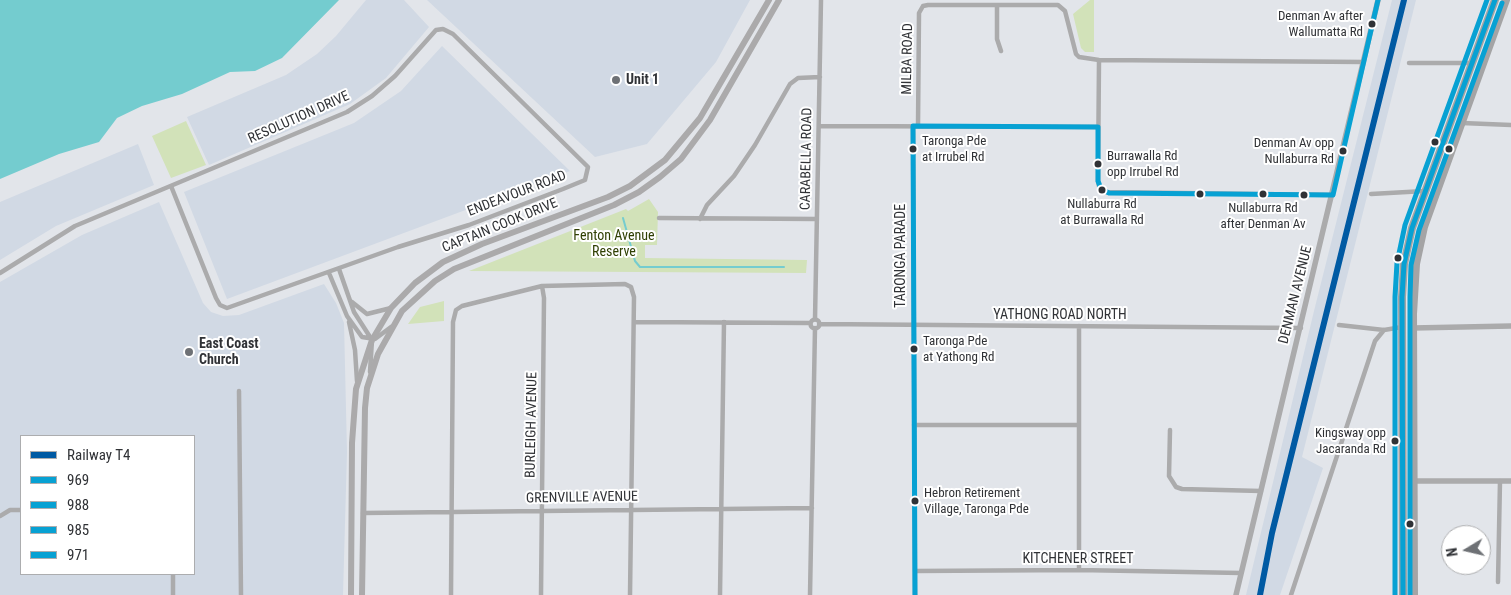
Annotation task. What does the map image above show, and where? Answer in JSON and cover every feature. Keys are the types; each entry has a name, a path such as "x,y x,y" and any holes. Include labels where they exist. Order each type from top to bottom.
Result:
{"main road":[{"name":"CAPTAIN COOK DRIVE","path":"351,595 352,443 356,389 372,340 391,308 415,283 443,262 482,244 608,197 630,186 654,170 684,140 700,118 769,0"},
{"name":"CAPTAIN COOK DRIVE","path":"362,595 367,388 378,354 402,311 417,296 454,269 614,205 640,192 660,177 681,159 710,120 779,0"},
{"path":"1403,595 1402,276 1406,252 1425,192 1495,0"},
{"path":"1414,595 1413,328 1415,270 1421,239 1506,0"},
{"path":"1450,120 1462,123"},
{"path":"1402,327 1413,328"},
{"path":"1402,481 1414,481"},
{"name":"GRENVILLE AVENUE","path":"352,514 363,512"}],"street":[{"name":"CARABELLA ROAD","path":"815,319 821,0"},
{"name":"DENMAN AVENUE","path":"1236,595 1378,0"},
{"name":"MILBA ROAD","path":"915,126 920,10 928,5 1056,5 1062,7 1065,11 1075,52 1079,56 1099,60"},
{"path":"997,5 997,39 1001,51"},
{"name":"RESOLUTION DRIVE","path":"0,273 75,226 347,112 372,96 395,76 436,30 443,29"},
{"name":"ENDEAVOUR ROAD","path":"171,186 220,305 227,308 563,190 585,180 588,174 588,167 453,34 443,29"},
{"path":"1333,195 1109,193 1101,189 1098,181 1099,60 1364,62"},
{"path":"1409,63 1472,62"},
{"path":"700,219 709,202 731,180 750,153 790,84 798,78 820,77"},
{"path":"1462,123 1511,125"},
{"path":"819,126 1098,127"},
{"name":"TARONGA PARADE","path":"915,126 913,325 915,595"},
{"path":"1371,194 1425,192"},
{"path":"659,218 817,219"},
{"path":"339,269 354,312 372,340 367,388"},
{"path":"329,273 347,316 355,350 356,389"},
{"path":"451,595 453,322 456,310 462,306 542,286 625,284 631,287 634,298 630,595"},
{"name":"BURLEIGH AVENUE","path":"541,595 544,298 542,286"},
{"path":"349,300 367,314 391,308"},
{"path":"347,316 359,334 367,340 372,340 392,326"},
{"path":"810,324 815,319 819,324 815,328 810,595"},
{"path":"634,322 810,324 815,328"},
{"path":"720,595 724,322"},
{"name":"YATHONG ROAD NORTH","path":"819,324 1301,328"},
{"path":"1079,326 1079,570"},
{"path":"1339,326 1384,330 1402,327"},
{"path":"1413,328 1511,326"},
{"path":"1291,595 1375,341 1384,330"},
{"path":"239,391 241,595"},
{"path":"914,425 1078,425"},
{"path":"1170,430 1169,476 1176,487 1182,489 1261,491"},
{"path":"1414,481 1511,481"},
{"path":"1498,582 1500,481"},
{"name":"GRENVILLE AVENUE","path":"363,512 812,508"},
{"path":"0,516 10,510 20,510"},
{"name":"KITCHENER STREET","path":"915,570 1079,570 1241,573"},
{"path":"173,575 173,595"}],"shaded area":[{"path":"366,0 404,0 429,27 386,78 350,104 209,165 187,117 286,75 317,54 336,36"},
{"path":"427,0 750,0 716,62 647,144 595,157"},
{"path":"1392,0 1416,0 1302,457 1323,468 1280,595 1246,595 1314,311"},
{"path":"442,46 570,171 227,299 184,192 354,123 401,91"},
{"path":"138,144 154,185 56,226 0,260 0,202"},
{"path":"159,202 203,303 211,312 223,316 239,315 324,284 336,303 344,323 347,452 343,595 0,595 0,282 82,235"}],"green space":[{"path":"1090,0 1094,0 1094,52 1085,52 1081,48 1073,14"},
{"path":"186,121 206,165 171,178 152,136"},
{"name":"Fenton Avenue Reserve","path":"649,199 658,212 657,245 645,245 645,258 807,260 806,273 469,271 626,209 628,211"},
{"path":"444,301 444,321 408,324 420,307"}],"water":[{"path":"0,0 339,0 282,58 255,71 230,72 182,94 142,106 117,118 99,142 59,154 0,179"}],"waterway":[{"path":"623,218 635,261 640,267 784,267"}],"rail line":[{"name":"T4","path":"1260,595 1272,533 1404,0"}],"transit line":[{"name":"969","path":"1333,195 1378,0"},
{"name":"971","path":"1395,595 1395,297 1397,263 1405,225 1487,0"},
{"name":"988","path":"1403,595 1402,297 1404,264 1412,228 1495,0"},
{"name":"985","path":"1410,595 1411,265 1419,230 1502,3"},
{"name":"969","path":"913,126 915,595"},
{"name":"969","path":"913,126 1098,127"},
{"name":"969","path":"1098,127 1098,181 1101,189"},
{"name":"969","path":"1101,189 1109,193 1333,195"}],"place":[{"name":"Denman Av after Wallumatta Rd","path":"1372,24"},
{"name":"Unit 1","path":"616,80"},
{"name":"Taronga Pde at Irrubel Rd","path":"913,149"},
{"name":"Denman Av opp Nullaburra Rd","path":"1343,151"},
{"name":"Burrawalla Rd opp Irrubel Rd","path":"1098,164"},
{"name":"Nullaburra Rd at Burrawalla Rd","path":"1102,190"},
{"name":"Nullaburra Rd after Denman Av","path":"1263,194"},
{"name":"Taronga Pde at Yathong Rd","path":"914,349"},
{"name":"East Coast Church","path":"189,352"},
{"name":"Kingsway opp Jacaranda Rd","path":"1395,441"},
{"name":"Hebron Retirement Village, Taronga Pde","path":"915,501"}]}
